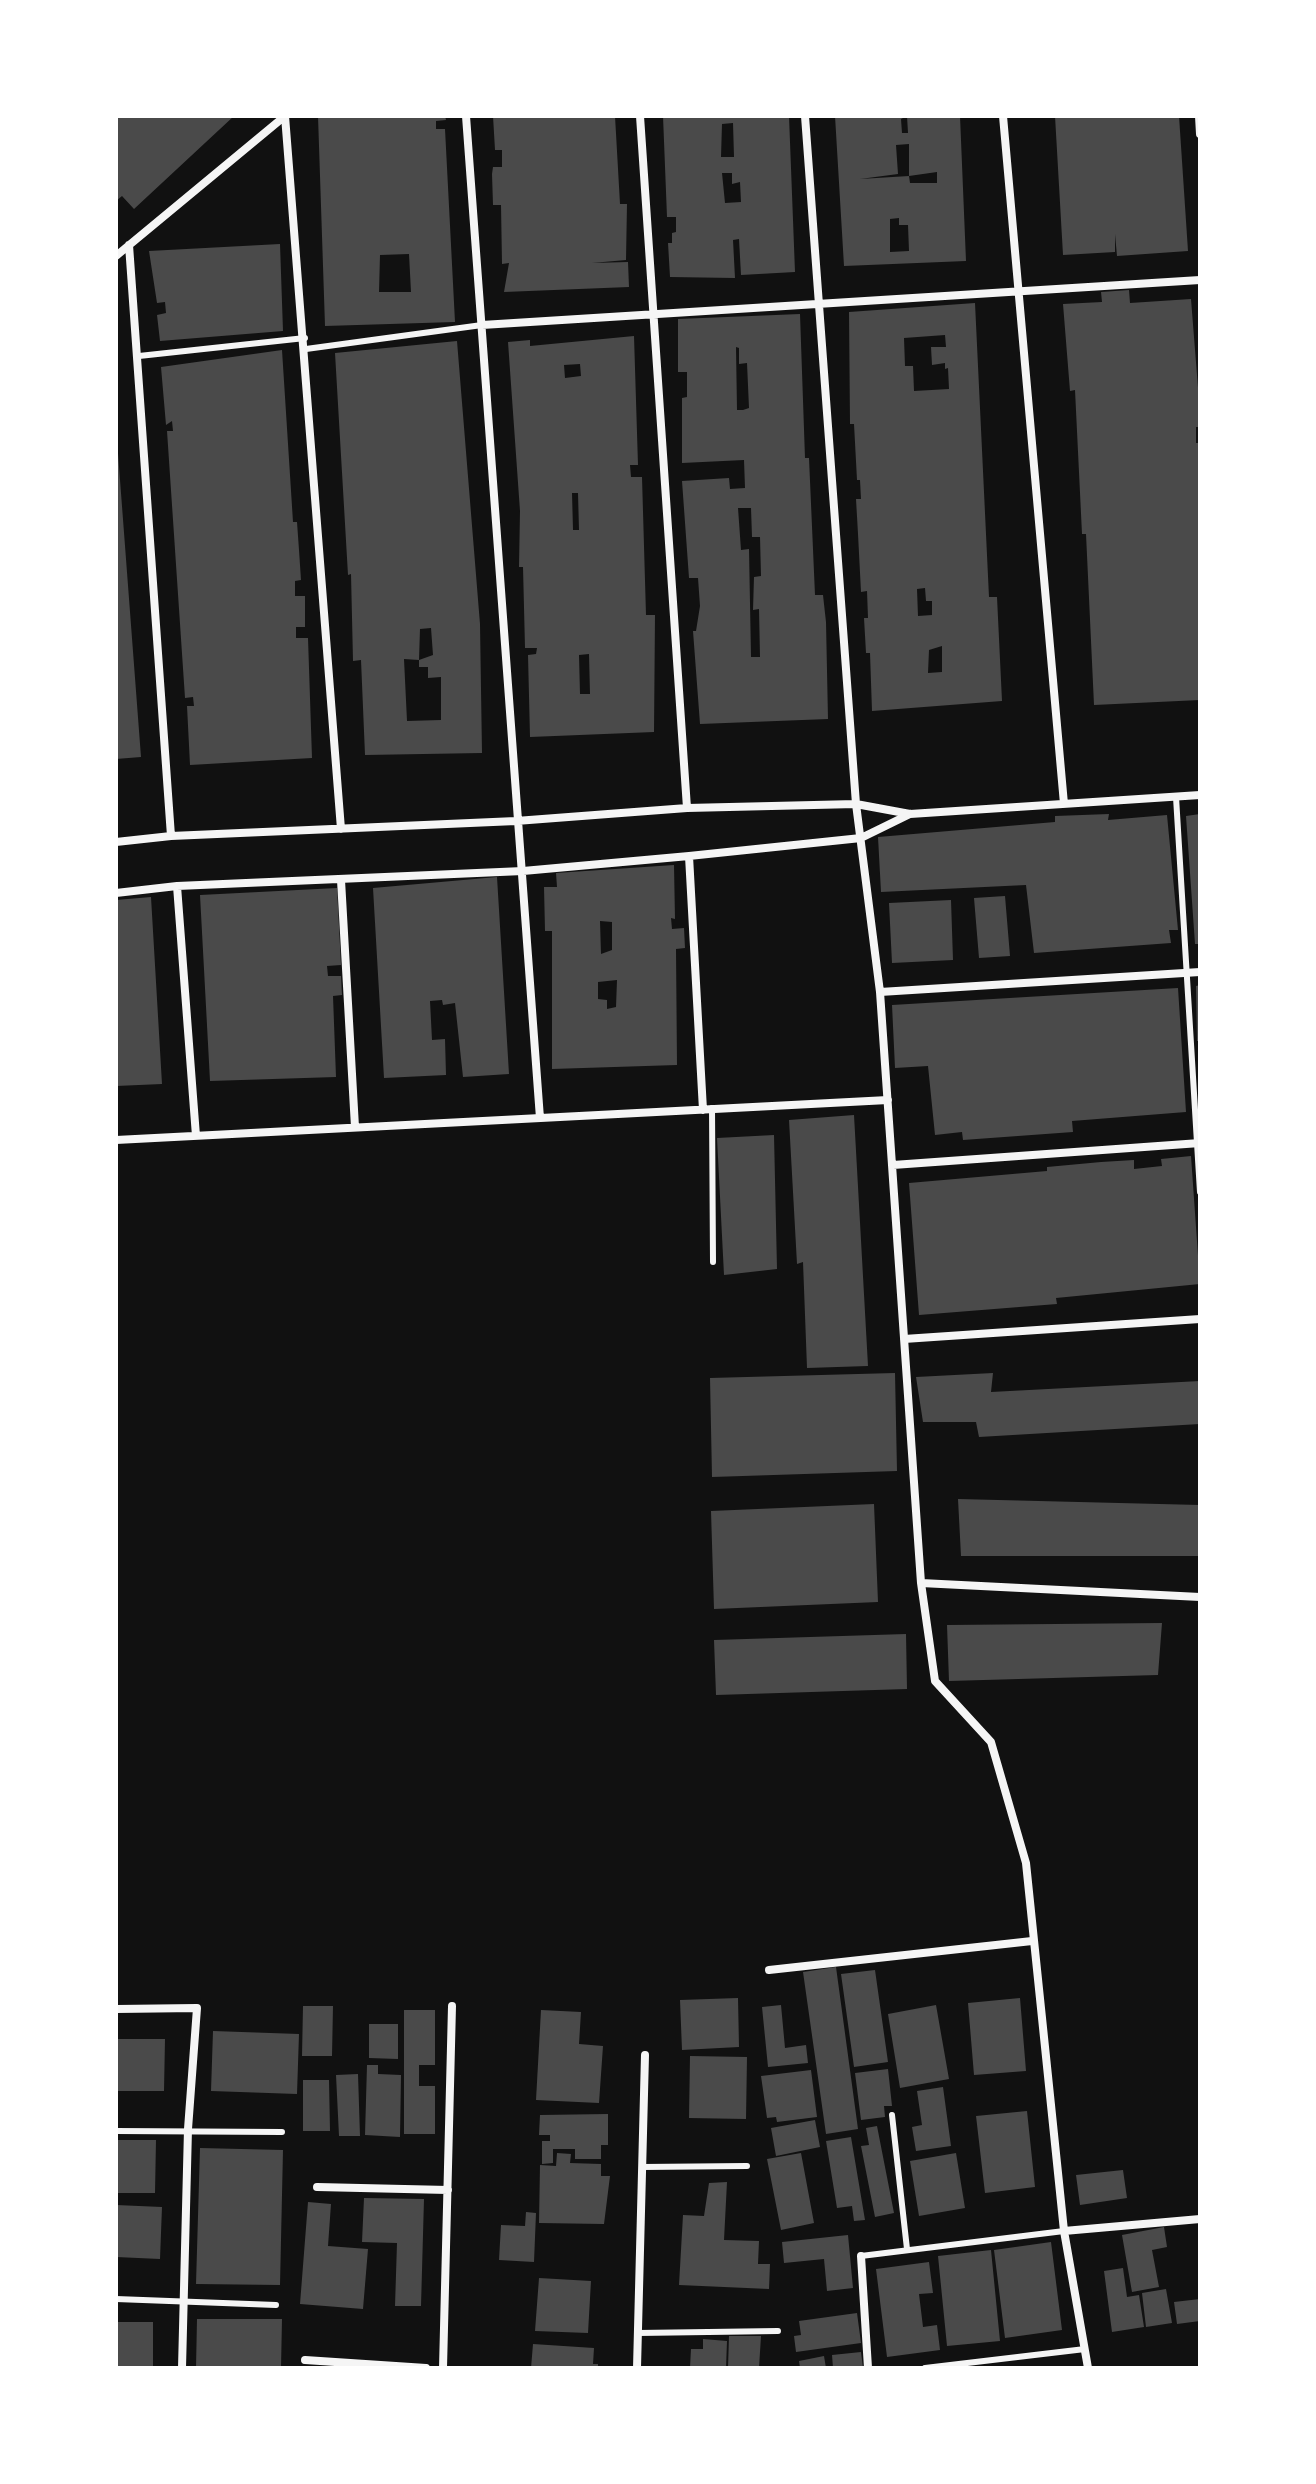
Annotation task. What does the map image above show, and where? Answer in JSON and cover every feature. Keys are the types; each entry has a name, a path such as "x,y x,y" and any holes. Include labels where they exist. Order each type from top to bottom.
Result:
{"street":[{"path":"116,256 285,116"},
{"path":"285,116 306,349 341,829"},
{"path":"466,116 540,1118"},
{"path":"640,116 687,808"},
{"path":"805,116 856,804 880,992 921,1583 935,1681 991,1742 1026,1863 1064,2231 1088,2368"},
{"path":"1003,116 1064,804"},
{"path":"1199,116 1200,134"},
{"path":"129,245 171,836"},
{"path":"482,325 1200,280"},
{"path":"116,842 171,836 516,821 687,808 856,804 910,814 1200,795"},
{"path":"116,893 177,886 523,871 689,856 861,838 910,814"},
{"path":"689,856 708,1109"},
{"path":"341,880 355,1127"},
{"path":"177,886 196,1136"},
{"path":"880,992 1200,972"},
{"path":"116,1140 888,1100"},
{"path":"893,1165 1198,1143"},
{"path":"904,1339 1200,1319"},
{"path":"921,1583 1200,1597"},
{"path":"769,1970 1032,1941"},
{"path":"443,2368 452,2006"},
{"path":"116,2009 197,2008 188,2129 182,2368"},
{"path":"637,2368 645,2055"},
{"path":"317,2187 448,2190"},
{"path":"1064,2231 1200,2219"},
{"path":"861,2256 868,2368"},
{"path":"305,2360 426,2368"}],"lane":[{"path":"306,349 482,325"},
{"path":"139,356 305,338"},
{"path":"1176,797 1200,1192"},
{"path":"708,1109 713,1262"},
{"path":"892,2115 907,2249"},
{"path":"116,2131 188,2129 282,2132"},
{"path":"642,2167 747,2166"},
{"path":"861,2256 1064,2231"},
{"path":"116,2299 276,2305"},
{"path":"638,2333 778,2331"},
{"path":"925,2368 1085,2349"}],"building":[{"path":"116,116 234,116 134,209 122,196 116,201"},
{"path":"318,116 445,116 446,120 436,121 436,129 445,129 455,322 325,326","holes":["409,254 411,292 379,292 380,255"]},
{"path":"493,116 615,116 620,204 627,204 626,260 592,263 628,262 629,287 504,292 509,263 502,264 501,205 493,205 492,174 493,167 502,167 502,150 495,150"},
{"path":"663,116 789,116 795,272 741,275 739,239 733,240 735,278 670,277 668,243 672,243 672,233 676,232 676,217 667,217","holes":["733,123 734,157 721,157 722,124","722,173 732,173 732,184 740,182 741,202 725,203"]},
{"path":"835,116 907,116 960,116 966,261 844,266","holes":["907,116 908,133 902,133 901,119","909,144 909,176 860,179 898,174 896,145","937,172 937,183 910,183 909,176","899,218 899,225 908,225 909,251 890,252 890,219"]},
{"path":"1055,116 1179,116 1188,251 1117,256 1115,234 1115,252 1063,255"},
{"path":"280,244 283,331 160,341 157,315 166,313 165,302 157,303 149,251"},
{"path":"1129,290 1130,303 1191,299 1200,413 1196,443 1200,443 1200,700 1094,705 1075,390 1070,391 1063,304 1102,302 1101,292"},
{"path":"975,303 989,597 997,597 1002,701 872,711 870,653 866,653 864,618 868,618 867,591 861,592 856,499 861,499 860,480 857,480 854,424 850,424 849,312","holes":["945,335 946,347 931,347 932,365 945,363 949,389 914,391 913,366 905,366 904,338","925,588 926,601 932,601 932,615 918,616 917,589","942,646 942,672 928,673 929,650"]},
{"path":"800,314 805,458 809,458 815,595 823,595 826,622 828,719 700,724 693,631 696,631 700,606 698,578 689,578 682,481 729,478 730,489 745,488 744,460 682,463 682,398 687,397 687,372 678,372 678,319","holes":["736,347 739,348 739,364 747,363 749,408 743,410 737,410","738,508 751,508 752,537 760,537 761,576 754,577 753,610 759,609 760,657 751,657 749,549 741,550"]},
{"path":"634,336 638,465 630,465 631,477 642,477 646,615 655,615 654,732 530,737 528,655 536,654 537,648 525,648 523,567 519,567 520,511 508,342 530,340 530,346","holes":["580,364 581,376 565,378 564,365","572,493 578,493 579,530 573,530","589,654 590,694 580,694 579,655"]},
{"path":"457,341 480,624 482,753 365,755 361,660 353,661 351,574 348,575 335,353","holes":["431,628 433,655 419,660 420,629","404,659 419,660 419,667 428,667 428,678 441,677 441,720 407,721"]},
{"path":"282,350 293,522 297,522 301,580 295,581 295,596 305,596 305,627 296,627 296,638 308,638 312,758 190,765 187,706 194,706 193,697 185,698 167,431 173,431 172,421 166,425 161,367"},
{"path":"116,427 141,757 116,759"},
{"path":"1109,814 1108,820 1167,815 1178,930 1169,930 1171,943 1034,953 1026,885 881,892 878,837 1055,822 1055,816"},
{"path":"1200,814 1200,944 1195,944 1186,816"},
{"path":"674,865 675,919 671,918 672,929 684,928 685,948 676,949 677,1065 552,1069 552,931 545,931 544,887 557,887 556,873","holes":["600,921 612,922 612,950 601,954","617,980 616,1007 607,1009 607,1000 598,999 598,982"]},
{"path":"497,877 509,1074 463,1077 455,1003 443,1005 442,1000 430,1001 432,1040 445,1039 446,1075 384,1078 373,888"},
{"path":"337,888 341,965 327,966 328,976 341,976 342,995 333,996 336,1077 210,1081 200,895"},
{"path":"1005,896 1010,956 979,958 974,898"},
{"path":"151,897 162,1084 116,1086 116,900"},
{"path":"951,900 953,960 892,963 889,903"},
{"path":"1200,985 1200,1041 1197,1041 1196,986"},
{"path":"1178,988 1186,1112 1072,1121 1073,1132 963,1140 962,1132 935,1135 928,1066 895,1068 892,1005"},
{"path":"854,1115 868,1366 807,1368 803,1262 797,1264 789,1120"},
{"path":"774,1135 777,1269 724,1275 717,1138"},
{"path":"1191,1156 1200,1284 1056,1298 1057,1304 919,1315 909,1183 1047,1171 1047,1167 1101,1162 1134,1160 1134,1169 1162,1166 1161,1159"},
{"path":"895,1373 897,1471 712,1477 710,1378"},
{"path":"993,1373 991,1392 1200,1381 1200,1424 979,1437 976,1422 923,1422 916,1377"},
{"path":"958,1499 1200,1505 1200,1556 961,1556"},
{"path":"874,1504 878,1602 714,1609 711,1511"},
{"path":"1162,1623 1158,1675 949,1681 947,1625"},
{"path":"906,1634 907,1689 716,1695 714,1640"},
{"path":"836,1967 858,2129 826,2134 803,1972"},
{"path":"875,1970 888,2062 854,2067 841,1974"},
{"path":"738,1998 739,2047 682,2050 680,2000"},
{"path":"1020,1998 1026,2071 974,2075 968,2003"},
{"path":"781,2005 785,2048 806,2045 808,2063 768,2067 762,2007"},
{"path":"936,2005 949,2079 900,2088 888,2014"},
{"path":"303,2006 333,2006 332,2056 302,2056"},
{"path":"404,2010 435,2010 435,2065 419,2065 419,2086 435,2086 435,2134 404,2134"},
{"path":"541,2010 581,2012 579,2044 603,2046 599,2103 536,2100"},
{"path":"369,2024 398,2024 398,2059 369,2058"},
{"path":"213,2031 299,2034 297,2094 211,2091"},
{"path":"116,2039 165,2039 164,2091 116,2091"},
{"path":"690,2056 747,2057 746,2119 689,2118"},
{"path":"367,2065 378,2065 378,2074 401,2075 400,2137 365,2135"},
{"path":"888,2069 892,2106 884,2106 885,2117 861,2120 855,2073"},
{"path":"811,2070 817,2117 777,2122 776,2117 767,2118 761,2076"},
{"path":"358,2074 360,2136 339,2136 336,2075"},
{"path":"303,2080 329,2080 330,2131 303,2131"},
{"path":"943,2087 951,2146 916,2151 912,2127 922,2125 917,2091"},
{"path":"1027,2111 1035,2187 985,2193 976,2116"},
{"path":"608,2114 608,2145 601,2145 601,2159 575,2159 575,2149 553,2149 553,2163 542,2164 542,2141 550,2141 550,2135 539,2135 540,2115"},
{"path":"815,2120 820,2147 776,2156 771,2128"},
{"path":"877,2126 894,2213 875,2217 861,2146 869,2145 866,2128"},
{"path":"851,2137 865,2220 854,2221 852,2206 837,2208 826,2141"},
{"path":"116,2140 156,2140 155,2193 116,2193"},
{"path":"200,2148 283,2150 280,2285 196,2284"},
{"path":"557,2153 571,2154 570,2163 601,2164 601,2176 610,2176 604,2224 539,2223 540,2165 556,2166"},
{"path":"801,2153 814,2223 781,2230 767,2159"},
{"path":"956,2153 965,2208 919,2216 910,2161"},
{"path":"1123,2170 1127,2198 1080,2205 1076,2175"},
{"path":"727,2182 724,2240 759,2241 758,2264 770,2264 769,2289 679,2285 683,2215 704,2216 709,2183"},
{"path":"364,2198 424,2199 421,2306 395,2306 397,2243 362,2242"},
{"path":"308,2202 331,2204 328,2246 368,2249 363,2309 300,2304"},
{"path":"116,2205 162,2207 160,2259 116,2257"},
{"path":"526,2212 536,2213 534,2262 499,2260 501,2225 525,2226"},
{"path":"1164,2227 1167,2247 1152,2250 1159,2287 1132,2292 1122,2235"},
{"path":"848,2235 853,2288 827,2291 824,2259 784,2263 782,2242"},
{"path":"1051,2242 1062,2330 1005,2338 994,2250"},
{"path":"991,2250 1000,2341 947,2346 938,2256"},
{"path":"929,2262 933,2293 919,2294 923,2327 937,2325 940,2350 887,2357 876,2269"},
{"path":"1123,2268 1127,2297 1139,2295 1144,2327 1112,2332 1104,2271"},
{"path":"539,2278 591,2281 588,2333 535,2331"},
{"path":"1166,2289 1172,2323 1146,2327 1142,2293"},
{"path":"1200,2299 1200,2321 1177,2324 1174,2302"},
{"path":"857,2313 861,2343 796,2352 794,2336 801,2335 799,2321"},
{"path":"197,2319 282,2319 281,2368 196,2368"},
{"path":"116,2322 153,2322 153,2368 116,2368"},
{"path":"729,2336 761,2336 759,2368 728,2368"},
{"path":"703,2339 727,2341 726,2368 690,2368 691,2349 703,2349"},
{"path":"533,2344 594,2348 593,2364 598,2364 598,2368 531,2368"},
{"path":"861,2352 863,2368 833,2368 832,2355"},
{"path":"824,2356 826,2368 800,2368 799,2361"}]}
